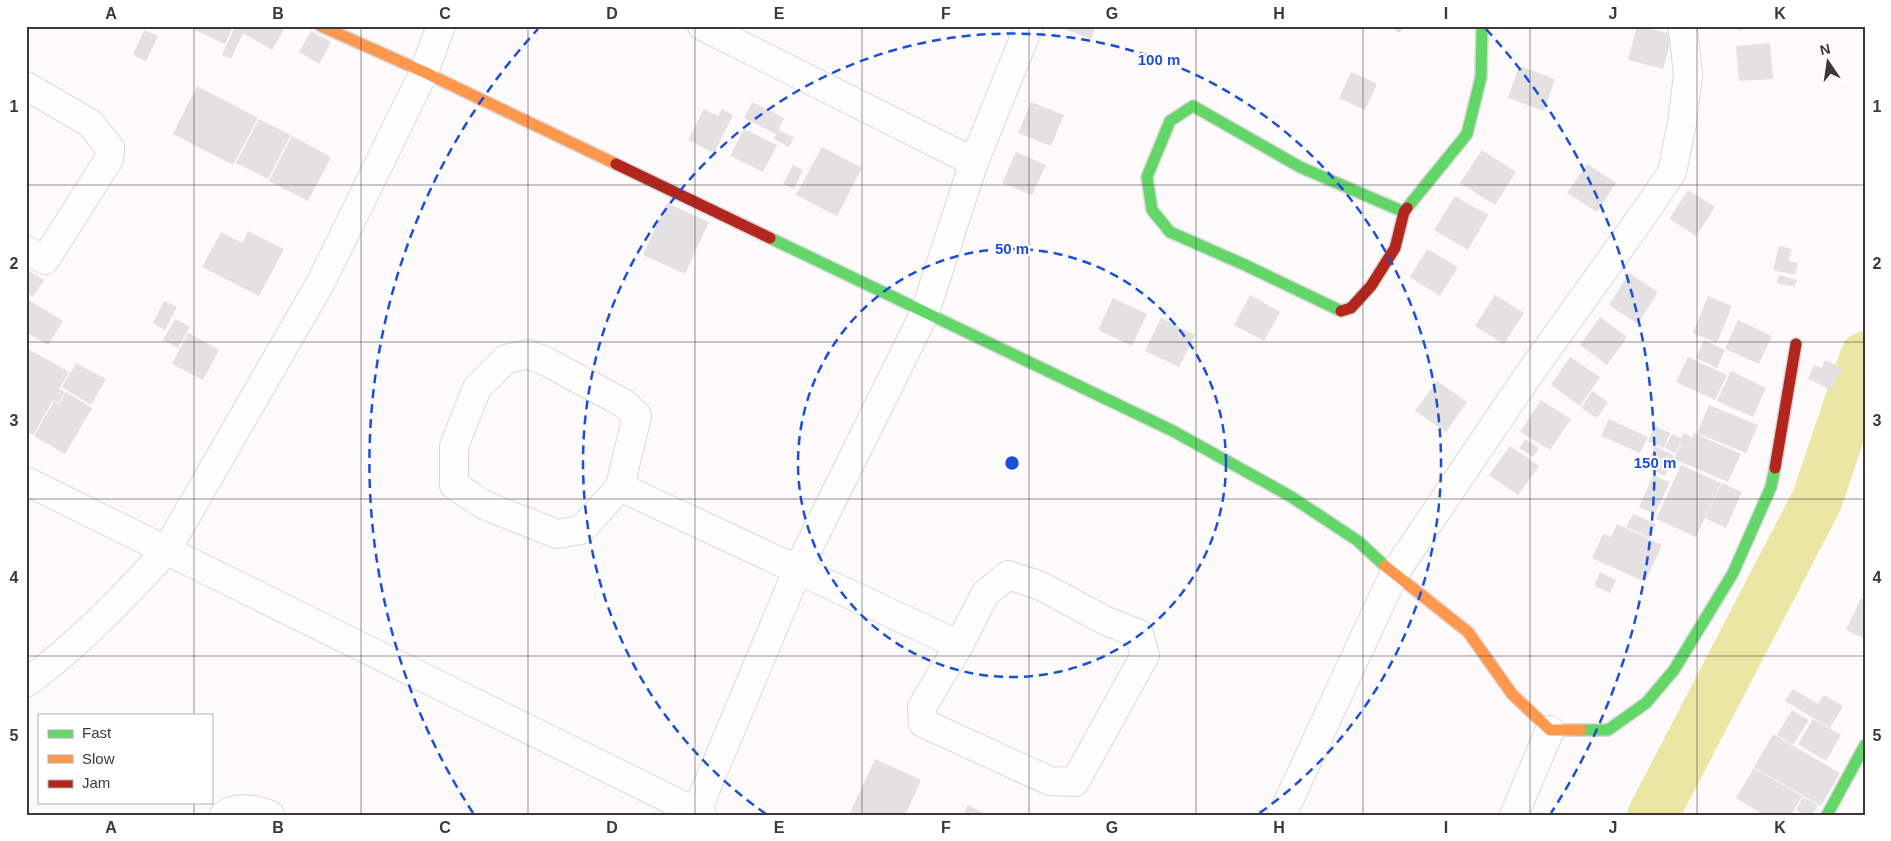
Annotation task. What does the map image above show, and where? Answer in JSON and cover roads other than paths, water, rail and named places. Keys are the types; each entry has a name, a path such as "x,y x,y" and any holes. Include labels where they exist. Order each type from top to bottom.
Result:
{"street":[{"path":"321,26 424,72 1173,431 1290,496 1358,541 1394,574 1468,632 1512,694 1550,730 1608,730 1646,703 1674,670 1733,573 1771,487 1796,344"},
{"path":"26,683 42,672 94,626 166,551 320,282 424,72 441,26"},
{"path":"702,26 974,162"},
{"path":"26,481 698,814 798,569 925,312 974,162 1029,26"},
{"path":"1404,212 1300,167 1230,125 1193,106 1170,121 1147,177 1152,210 1170,232 1340,310 1351,308 1371,286 1395,248 1404,212 1467,134 1481,77 1483,26"},
{"path":"1282,815 1394,574 1525,380 1672,172 1682,123 1688,75 1682,26"},
{"path":"26,86 90,123 110,148 109,159 45,260 26,250"},
{"path":"528,354 547,362 625,404 637,416 620,487 581,530 557,534 484,505 454,485 454,446 477,388 506,359 528,354"},
{"path":"620,487 959,645"},
{"path":"1008,575 1041,586 1106,621 1139,634 1145,655 1075,782 1058,782 1050,781 923,723 922,707 959,645 985,594 1008,575"},
{"path":"1514,815 1550,730"},
{"path":"1827,815 1865,745"},
{"path":"224,815 230,810 260,810 270,815"}],"waterway":[{"path":"1653,815 1817,500 1865,357"}]}
